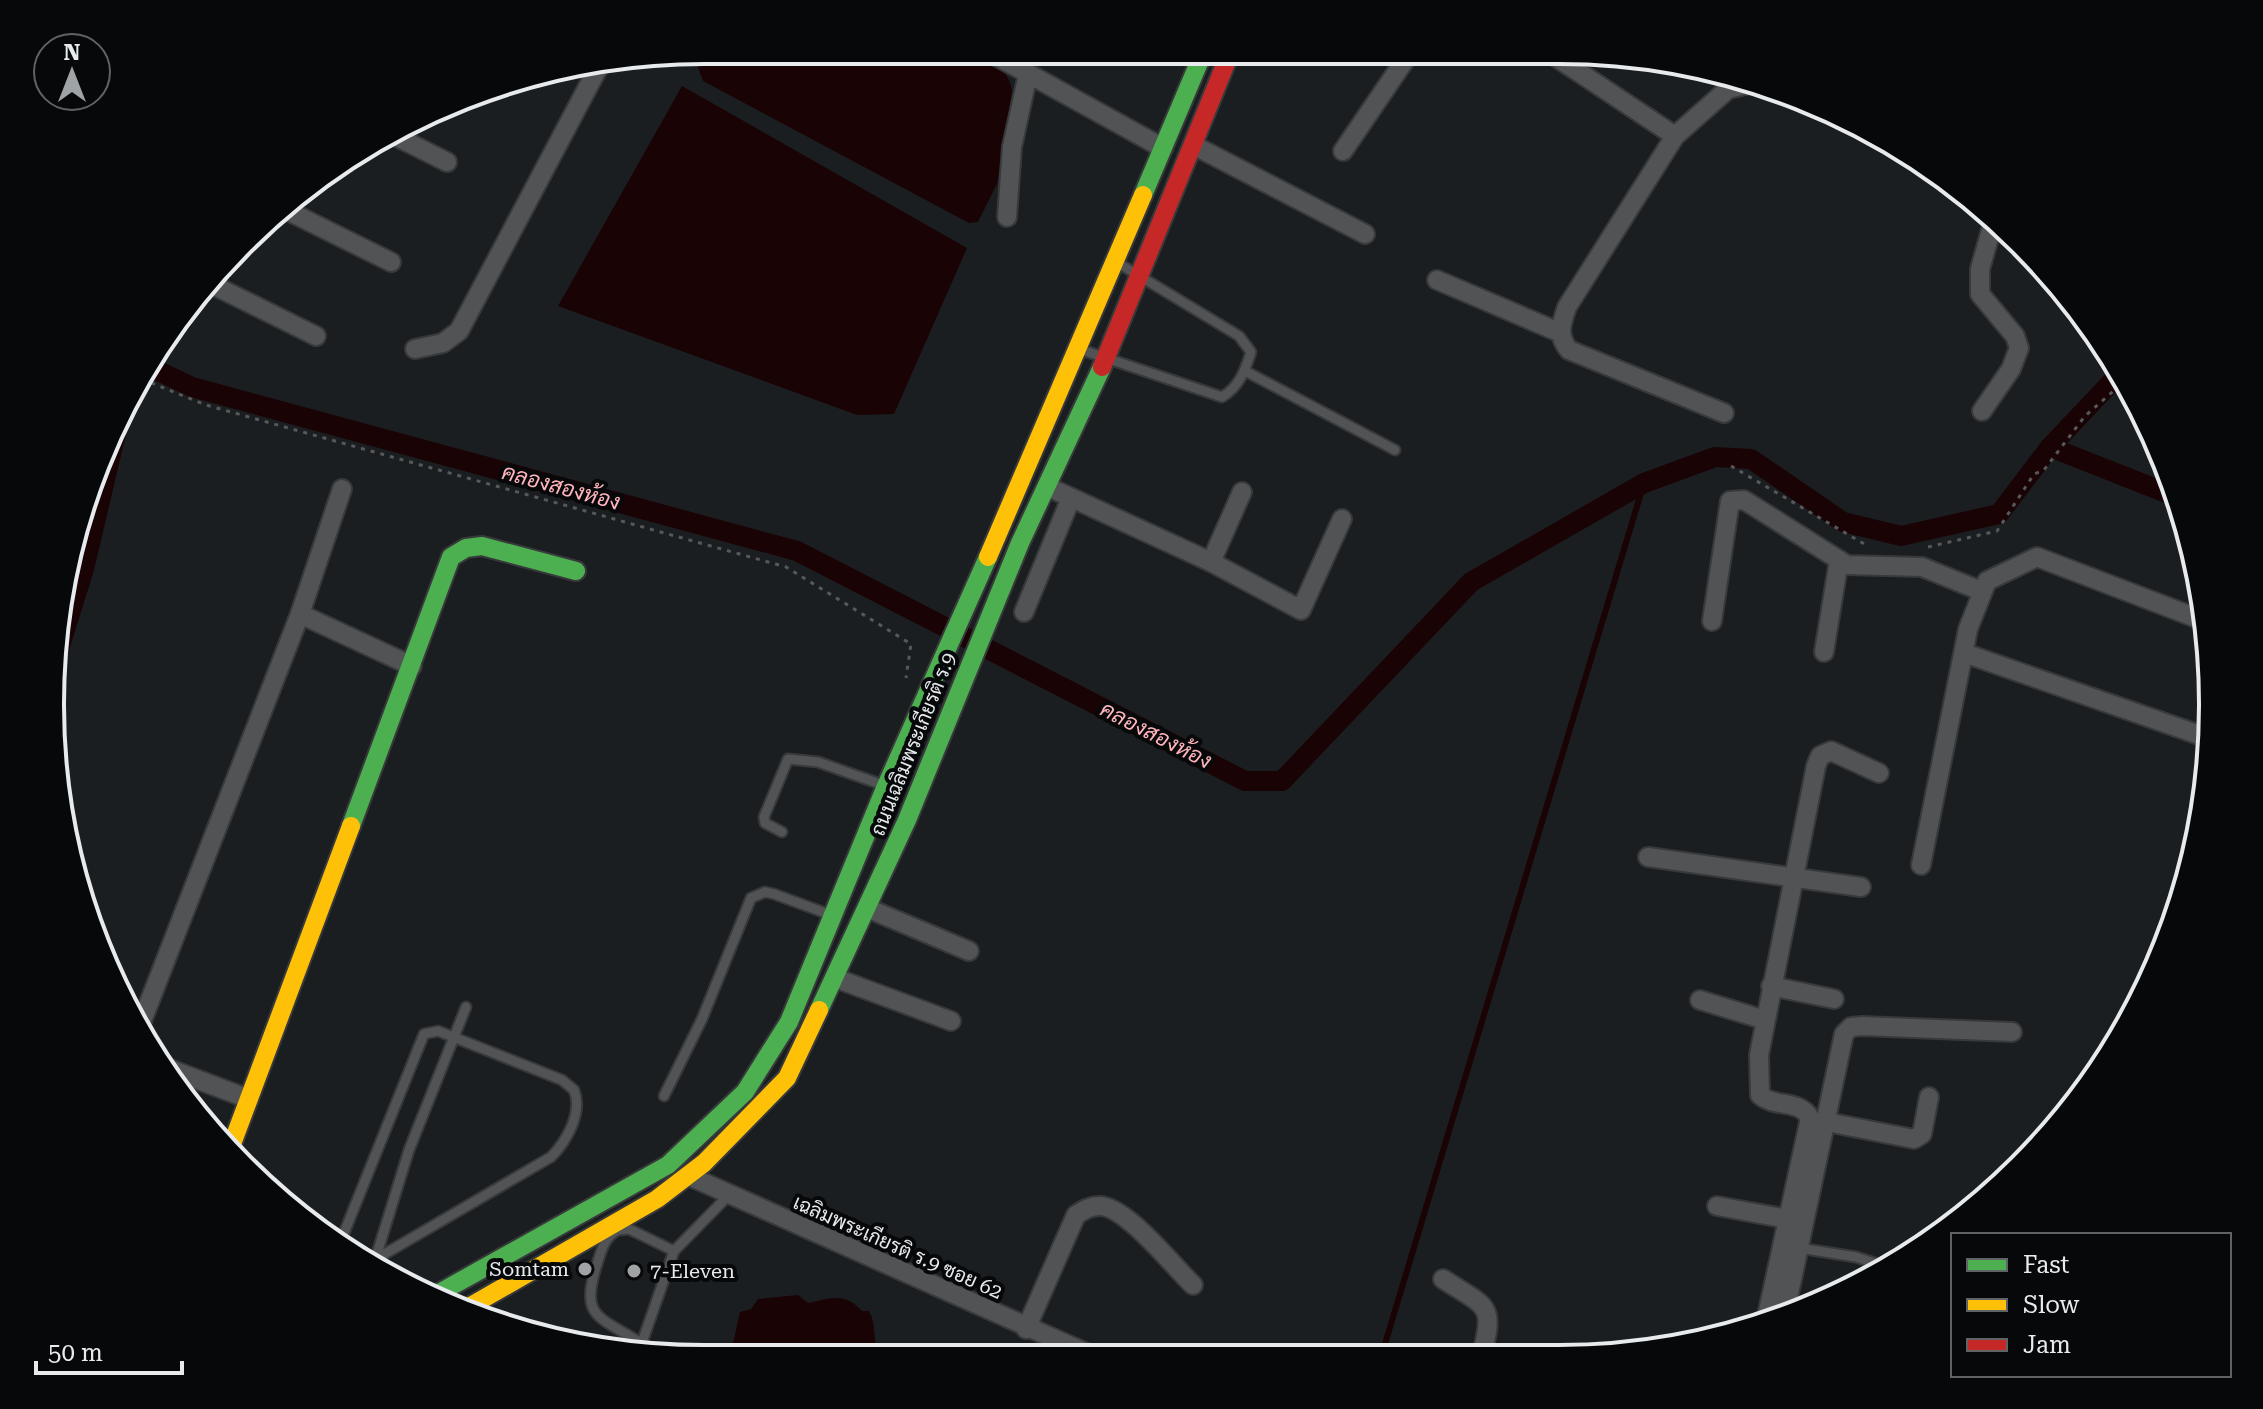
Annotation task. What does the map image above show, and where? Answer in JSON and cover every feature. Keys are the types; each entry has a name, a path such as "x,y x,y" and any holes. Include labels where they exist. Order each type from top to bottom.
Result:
{"main road":[{"name":"ถนนเฉลิมพระเกียรติ ร.9","path":"445,1290 668,1165 745,1092 767,1059 789,1022 886,786 907,747 1117,262 1198,64"},
{"name":"ถนนเฉลิมพระเกียรติ ร.9","path":"477,1303 657,1199 689,1176 745,1124 787,1078 867,908 1020,543 1106,359 1226,64"},
{"path":"234,1138 451,557 466,548 482,546 576,571"},
{"path":"668,1165 689,1176"}],"street":[{"path":"1010,64 1163,148"},
{"path":"1343,151 1402,64"},
{"path":"1567,64 1675,136"},
{"path":"415,349 443,343 459,331 595,73"},
{"path":"1007,217 1012,147 1028,74"},
{"path":"1564,342 1567,307 1675,136 1731,88"},
{"path":"403,140 447,162"},
{"path":"1193,145 1365,234"},
{"path":"293,214 391,262"},
{"path":"1982,411 2011,369 2019,348 2015,336 1980,294 1980,269 1991,232"},
{"path":"1437,280 1564,342 1724,413"},
{"path":"218,288 316,336"},
{"path":"1048,487 1211,562 1301,610 1342,519"},
{"path":"144,1015 300,614 342,489"},
{"path":"1211,562 1242,492"},
{"path":"1024,612 1071,498"},
{"path":"1712,621 1730,501 1744,500 1839,560 1864,568 1922,567 1981,591"},
{"path":"1921,865 1964,653 1981,591 1987,581 2037,557 2193,617"},
{"path":"1824,652 1839,560"},
{"path":"300,614 412,666"},
{"path":"1964,653 2198,735"},
{"path":"1768,1309 1810,1118 1801,1108 1760,1095 1758,1068 1771,986 1820,756 1831,751 1879,773"},
{"path":"1648,857 1861,887"},
{"path":"867,908 969,951"},
{"path":"835,978 951,1021"},
{"path":"1771,986 1834,999"},
{"path":"1700,1000 1765,1020"},
{"path":"1787,1302 1844,1034 1851,1027 2012,1032"},
{"path":"182,1074 249,1099"},
{"path":"1827,1122 1914,1139 1922,1134 1929,1097"},
{"name":"เฉลิมพระเกียรติ ร.9 ซอย 62","path":"689,1176 1066,1345"},
{"path":"1026,1329 1076,1215 1088,1207 1101,1205 1121,1215 1193,1285"},
{"path":"1717,1206 1788,1219"},
{"path":"1443,1279 1485,1307 1490,1316 1484,1345"}],"lane":[{"path":"1079,349 1222,397 1233,391 1245,371 1251,352 1239,336 1117,262"},
{"path":"1245,371 1395,450"},
{"path":"782,832 765,823 764,817 788,759 818,762 886,786"},
{"path":"664,1096 702,1019 751,898 765,892 834,916"},
{"path":"377,1255 409,1150 466,1007"},
{"path":"344,1233 424,1034 438,1031 562,1080 574,1090 577,1099 573,1121 563,1145 551,1157 381,1257"},
{"path":"642,1342 674,1251 728,1196"},
{"path":"631,1341 588,1303 588,1292 604,1242 618,1230 629,1229 674,1251"},
{"path":"1799,1248 1873,1262"}],"path":[{"path":"151,383 206,405 786,567 911,644 906,678"},
{"path":"1914,550 1997,531 2034,474 2044,470 2085,416 2116,389"},
{"path":"1731,466 1868,547"}],"shaded area":[{"path":"697,64 993,64 1007,77 1012,92 997,184 978,222 969,223 703,81"},
{"path":"682,86 967,248 894,414 857,415 558,306"},
{"path":"798,1295 808,1303 830,1298 849,1301 862,1311 869,1311 876,1345 733,1345 740,1312 751,1309 758,1299"}],"waterway":[{"name":"คลองสองห้อง","path":"158,371 192,387 797,551 1245,781 1282,781 1471,582 1644,483 1715,457 1751,459 1843,522 1901,536 1999,514 2050,447 2112,382"},
{"path":"2050,447 2162,491"},
{"path":"71,612 105,481"},
{"path":"1385,1345 1644,483"}],"traffic: fast":[{"path":"1143,195 1198,64"},
{"path":"819,1010 907,820 1020,543 1102,367"},
{"path":"351,826 451,557 466,548 482,546 576,571"},
{"path":"445,1290 668,1165 745,1092 789,1022 886,786 988,557"}],"traffic: slow":[{"path":"988,557 1143,195"},
{"path":"234,1138 351,826"},
{"path":"477,1303 657,1199 704,1163 787,1078 819,1010"}],"traffic: jam":[{"path":"1102,367 1226,64"}],"place":[{"name":"Somtam","path":"585,1269"},
{"name":"7-Eleven","path":"634,1271"}]}
